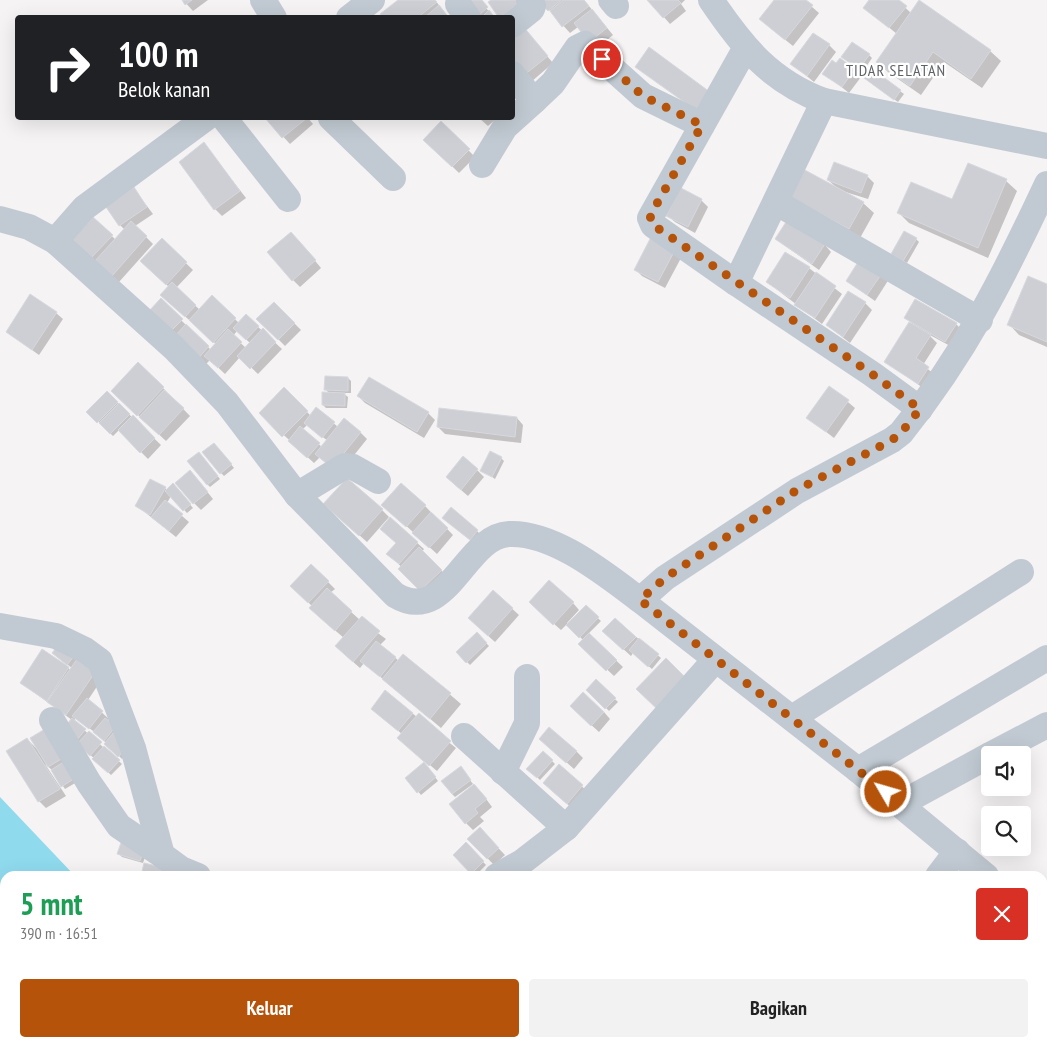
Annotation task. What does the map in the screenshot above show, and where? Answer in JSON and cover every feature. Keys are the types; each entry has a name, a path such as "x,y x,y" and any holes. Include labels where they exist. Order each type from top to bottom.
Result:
{"street":[{"path":"263,0 272,15"},
{"path":"515,23 532,10 533,6 529,0"},
{"path":"711,0 745,49 787,84 824,101 1047,146"},
{"path":"515,118 553,83 577,48 585,44 643,96 702,125"},
{"path":"745,49 651,214 650,220 653,225 872,374 920,409"},
{"path":"515,78 534,101"},
{"path":"736,283 824,101"},
{"path":"55,241 84,208 203,120"},
{"path":"226,120 288,199"},
{"path":"333,120 393,178"},
{"path":"482,165 505,127 513,120"},
{"path":"642,598 665,578 797,490 892,440 901,433 920,409 980,320 1005,275 1047,184"},
{"path":"776,203 980,320"},
{"path":"0,219 30,227 55,241 116,293 206,381 232,410 297,495 395,595 404,600 424,601 435,597 482,549 496,538 508,534 528,535 550,542 642,598 715,660 858,770 980,871"},
{"path":"297,495 346,466 353,467 378,481"},
{"path":"792,718 1020,572"},
{"path":"0,626 63,638 89,653 102,664 179,869"},
{"path":"858,770 1047,658"},
{"path":"506,871 522,862 566,828 715,660"},
{"path":"503,772 527,723 527,677"},
{"path":"52,720 89,783 119,826 179,869"},
{"path":"1007,746 1047,725"},
{"path":"464,736 566,828"},
{"path":"900,804 981,760"},
{"path":"942,871 957,851"}],"water":[{"path":"0,797 70,871 0,871"}],"building":[{"path":"182,0 192,0 185,5"},
{"path":"398,0 435,0 437,2 421,15 380,14"},
{"path":"461,0 482,0 488,7 479,15 474,15"},
{"path":"491,0 521,0 514,15 497,15 488,2"},
{"path":"538,0 561,0 548,11"},
{"path":"563,0 584,0 589,6 562,27 550,11"},
{"path":"647,0 678,0 681,3 663,18"},
{"path":"774,0 806,0 813,5 785,40 759,19"},
{"path":"869,0 899,0 907,6 889,28 863,8"},
{"path":"919,0 991,50 971,79 933,52 910,86 876,62"},
{"path":"439,5 447,15 427,15"},
{"path":"592,9 607,28 589,42 574,23"},
{"path":"489,10 493,15 484,15"},
{"path":"522,25 548,56 523,76 515,67 515,31"},
{"path":"813,33 830,44 807,76 790,64"},
{"path":"852,42 870,54 859,69 841,57"},
{"path":"649,47 714,95 701,114 635,67"},
{"path":"840,58 855,69 842,87 822,74 832,60 836,63"},
{"path":"871,68 901,90 894,100 864,78"},
{"path":"267,120 304,120 282,138"},
{"path":"441,121 470,149 452,167 423,140"},
{"path":"204,142 240,191 214,210 179,162"},
{"path":"834,162 868,175 861,193 827,180"},
{"path":"968,163 1007,179 978,248 897,213 911,182 952,199"},
{"path":"803,169 864,202 849,229 788,196"},
{"path":"134,187 147,207 119,226 106,207"},
{"path":"681,188 702,199 688,227 666,216"},
{"path":"93,217 113,235 90,259 71,241"},
{"path":"788,219 825,244 812,264 775,239"},
{"path":"131,221 147,236 112,276 95,261"},
{"path":"904,231 917,238 903,261 891,254"},
{"path":"291,232 316,260 292,281 267,252"},
{"path":"651,237 675,250 658,282 634,270"},
{"path":"162,238 187,262 166,285 140,261"},
{"path":"785,252 810,267 790,298 766,282"},
{"path":"863,254 885,269 867,295 846,281"},
{"path":"816,272 836,286 815,318 794,305"},
{"path":"1028,276 1047,284 1047,342 1007,325"},
{"path":"172,282 196,305 185,317 160,295"},
{"path":"848,291 866,302 843,337 826,325"},
{"path":"30,294 57,312 32,350 6,332"},
{"path":"212,295 236,318 213,343 189,320"},
{"path":"161,298 183,319 170,332 149,311"},
{"path":"915,299 957,323 945,342 904,318"},
{"path":"274,302 295,323 278,340 256,319"},
{"path":"246,314 259,326 246,340 233,328"},
{"path":"909,322 931,335 916,358 929,367 918,384 884,362"},
{"path":"186,324 209,346 197,360 173,338"},
{"path":"263,328 276,342 250,369 237,356"},
{"path":"228,329 242,342 218,368 204,356"},
{"path":"138,362 164,387 137,416 111,391"},
{"path":"325,376 348,377 348,391 324,390"},
{"path":"369,377 429,412 417,432 357,396"},
{"path":"829,386 849,400 826,432 806,418"},
{"path":"284,387 308,411 282,437 259,413"},
{"path":"164,390 184,408 159,435 139,417"},
{"path":"107,391 118,402 97,423 86,412"},
{"path":"322,392 345,393 345,406 322,405"},
{"path":"119,403 130,414 110,434 99,423"},
{"path":"316,407 335,422 322,438 304,423"},
{"path":"439,408 517,417 515,437 437,427"},
{"path":"133,415 155,438 140,453 118,430"},
{"path":"344,418 361,432 332,468 315,454"},
{"path":"300,426 320,443 307,458 288,441"},
{"path":"214,443 232,464 220,474 202,452"},
{"path":"490,451 502,457 492,477 480,471"},
{"path":"199,452 218,476 207,485 187,461"},
{"path":"463,456 478,469 461,490 446,477"},
{"path":"190,470 208,492 193,504 175,483"},
{"path":"347,478 383,509 359,536 323,504"},
{"path":"150,479 166,487 150,515 135,506"},
{"path":"173,483 191,504 183,511 165,491"},
{"path":"401,483 426,505 406,527 381,505"},
{"path":"165,500 183,514 169,531 151,517"},
{"path":"451,507 478,530 470,540 442,518"},
{"path":"431,512 448,528 429,548 412,533"},
{"path":"390,517 418,542 399,564 386,554 396,543 380,529"},
{"path":"419,547 442,570 420,591 398,569"},
{"path":"311,564 329,581 308,603 290,586"},
{"path":"549,580 574,602 553,625 529,602"},
{"path":"327,588 352,611 335,631 309,608"},
{"path":"493,590 513,608 488,636 468,618"},
{"path":"586,605 599,617 579,638 566,625"},
{"path":"362,616 380,631 353,662 335,646"},
{"path":"615,618 636,637 623,650 602,631"},
{"path":"477,632 487,643 466,663 456,652"},
{"path":"589,633 617,660 606,671 578,644"},
{"path":"639,638 659,654 648,667 629,650"},
{"path":"63,639 78,651 67,665 52,653"},
{"path":"376,641 396,657 380,677 360,661"},
{"path":"42,649 69,667 47,701 20,683"},
{"path":"82,652 100,665 66,715 47,702"},
{"path":"403,654 451,693 430,719 382,679"},
{"path":"666,658 687,679 657,709 636,689"},
{"path":"596,679 616,698 605,709 586,690"},
{"path":"385,690 413,713 398,731 371,709"},
{"path":"583,692 604,712 591,726 570,706"},
{"path":"87,698 103,711 89,729 72,716"},
{"path":"419,713 451,741 429,766 397,738"},
{"path":"72,718 86,729 76,741 62,730"},
{"path":"105,718 116,726 104,741 93,732"},
{"path":"50,726 68,755 48,767 30,738"},
{"path":"549,727 577,751 566,763 539,739"},
{"path":"89,731 102,742 90,756 77,744"},
{"path":"115,731 130,744 118,757 104,744"},
{"path":"27,738 60,789 38,802 6,751"},
{"path":"104,746 120,760 108,773 92,759"},
{"path":"543,751 553,760 537,778 526,769"},
{"path":"70,758 80,775 61,787 51,770"},
{"path":"424,762 436,777 417,793 405,778"},
{"path":"559,764 583,785 567,804 543,783"},
{"path":"461,766 471,780 452,794 441,781"},
{"path":"474,784 487,799 475,809 478,813 465,824 449,804"},
{"path":"480,827 499,848 487,859 467,839"},
{"path":"122,840 145,846 140,861 117,854"},
{"path":"466,842 484,861 474,871 468,871 453,855"},
{"path":"144,863 161,867 160,871 142,871"}],"district":[{"name":"TIDAR SELATAN","path":"896,70"}],"route":[{"path":"602,59 653,103 702,125 651,214 650,220 653,225 872,374 920,409 901,433 892,440 797,490 665,578 640,600 886,792"}]}
